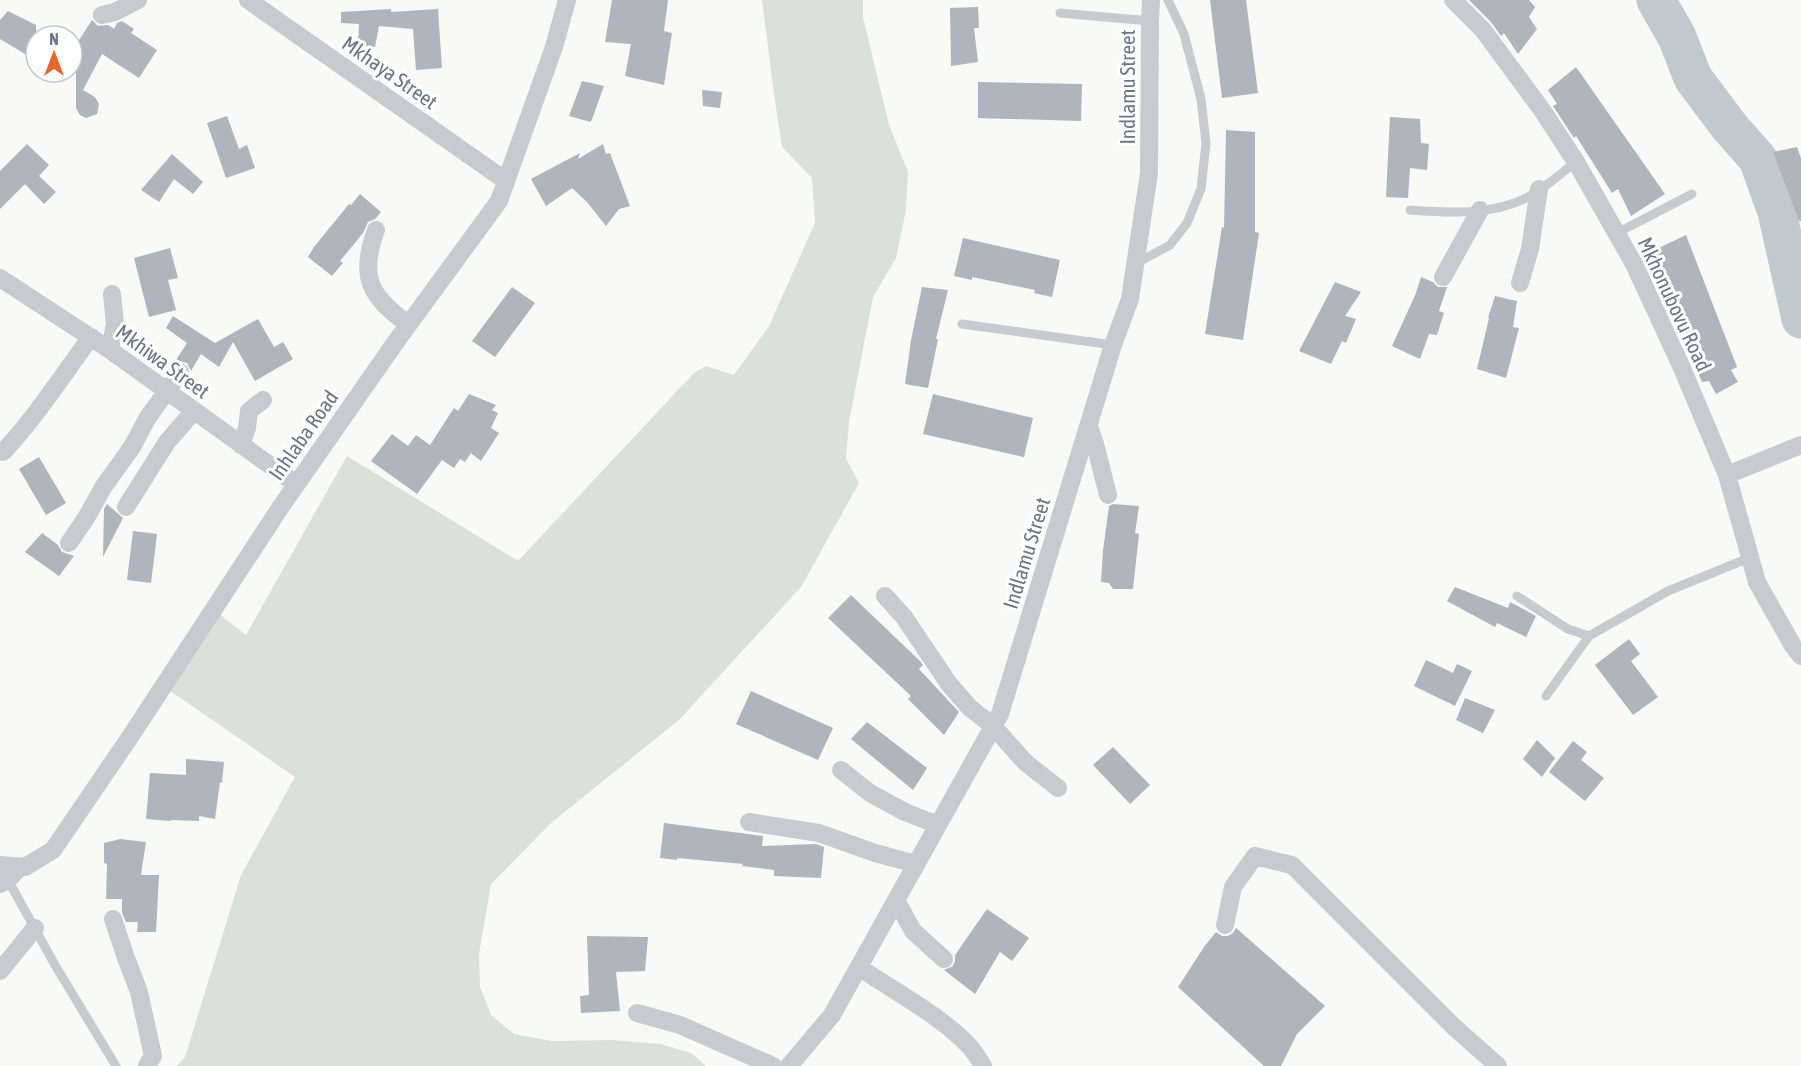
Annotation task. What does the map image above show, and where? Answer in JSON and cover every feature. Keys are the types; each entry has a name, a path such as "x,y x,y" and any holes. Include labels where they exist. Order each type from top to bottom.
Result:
{"street":[{"path":"102,15 115,12 138,0"},
{"name":"Mkhaya Street","path":"248,0 506,180"},
{"name":"Inhlaba Road","path":"11,873 53,850 296,484 408,324 499,201 554,47 567,0"},
{"name":"Indlamu Street","path":"789,1066 832,1015 1000,714 1113,345 1130,299 1149,173 1151,0"},
{"name":"Mkhonubovu Road","path":"1453,0 1483,30 1542,110 1576,162 1634,264 1682,368 1727,475 1757,582 1801,657"},
{"path":"1520,283 1530,249 1539,189"},
{"path":"1443,277 1480,210"},
{"path":"376,230 368,250 369,277 376,297 408,324"},
{"name":"Mkhiwa Street","path":"0,278 110,350 296,484"},
{"path":"110,350 116,324 112,294"},
{"path":"3,452 38,411 91,337"},
{"path":"69,543 104,486 132,447 148,417 180,372"},
{"path":"241,445 247,428 249,411 263,400"},
{"path":"126,507 167,442 194,411"},
{"path":"1089,426 1108,495"},
{"path":"1727,475 1801,445"},
{"path":"885,596 904,617 949,684 970,708 993,726 1025,762 1058,788"},
{"path":"841,770 870,793 905,812 938,825"},
{"path":"749,822 819,833 875,853 916,864"},
{"path":"1225,925 1233,887 1255,856 1292,865 1453,1026 1498,1066"},
{"path":"896,900 913,931 944,959"},
{"path":"113,918 140,992 153,1056 147,1066"},
{"path":"0,971 35,928"},
{"path":"859,967 950,1030 970,1047 983,1066"},
{"path":"637,1013 680,1025 773,1066"}],"lane":[{"path":"1135,264 1170,246 1187,223 1201,189 1206,143 1201,99 1184,34 1168,0"},
{"path":"1060,13 1150,21"},
{"path":"1410,210 1451,213 1498,208 1530,196 1576,162"},
{"path":"1617,233 1692,194"},
{"path":"962,324 1113,345"},
{"path":"1546,696 1589,636 1668,591 1749,558"},
{"path":"1518,596 1568,629 1589,636"},
{"path":"11,873 35,928 55,965 116,1066"}],"shaded area":[{"path":"762,0 863,0 863,17 889,125 908,172 906,210 896,258 873,297 849,422 846,459 859,483 801,587 679,720 551,823 491,884 479,954 480,987 491,1015 514,1034 552,1041 613,1040 660,1044 691,1053 706,1066 177,1066 185,1057 241,875 295,777 163,686 219,614 246,635 347,456 518,561 694,373 706,366 734,375 769,326 815,223 812,178 782,147"}],"building":[{"path":"612,0 668,0 664,31 672,33 664,85 625,76 631,44 605,42"},
{"path":"1210,0 1246,0 1258,93 1222,98"},
{"path":"1469,0 1529,0 1535,7 1529,17 1537,29 1518,54 1504,33 1501,36 1491,22"},
{"path":"978,7 979,28 974,28 978,62 951,66 950,8"},
{"path":"391,9 391,12 438,9 442,68 416,70 413,29 379,26 375,47 358,45 359,24 341,23 341,12"},
{"path":"8,11 34,24 24,24 24,53 0,39 0,20"},
{"path":"92,20 98,26 108,25 114,29 117,23 122,21 134,29 131,33 157,50 139,78 102,54 83,90 95,97 99,104 97,114 86,118 80,115 76,108 76,84 84,84 84,32"},
{"path":"1576,67 1665,194 1631,216 1618,189 1612,193 1576,136 1574,138 1553,106 1557,104 1548,90"},
{"path":"582,81 604,86 591,122 569,116"},
{"path":"978,82 1082,84 1081,121 978,118"},
{"path":"702,90 722,92 720,108 703,106"},
{"path":"227,116 239,149 247,145 255,168 226,178 207,123"},
{"path":"1390,117 1420,119 1421,143 1429,144 1427,170 1410,168 1408,198 1386,197"},
{"path":"1226,130 1255,132 1255,232 1259,233 1243,340 1205,334 1222,227 1224,228"},
{"path":"27,144 49,165 39,176 56,192 44,204 25,184 0,209 0,171"},
{"path":"603,144 606,154 610,153 630,206 619,209 606,226 587,202 572,188 546,206 531,179 580,153 578,159"},
{"path":"1797,147 1801,158 1801,221 1799,221 1773,152"},
{"path":"172,154 203,182 193,194 174,179 159,202 141,190"},
{"path":"360,194 381,212 375,219 368,222 363,233 340,261 343,263 332,276 308,257 349,204 351,205"},
{"path":"1686,235 1737,367 1731,370 1738,382 1716,394 1709,381 1702,382 1646,254"},
{"path":"963,238 1060,260 1052,297 1034,293 1035,290 972,277 972,280 954,276"},
{"path":"170,248 178,278 168,280 176,310 149,317 134,258"},
{"path":"1421,277 1438,287 1447,287 1439,311 1444,313 1437,335 1429,334 1420,359 1392,346"},
{"path":"1335,282 1361,292 1345,316 1356,319 1346,343 1342,341 1331,364 1299,351"},
{"path":"512,287 535,303 495,357 472,341"},
{"path":"922,287 948,290 936,339 938,339 928,388 905,384"},
{"path":"1495,296 1517,301 1513,327 1519,328 1506,378 1477,369"},
{"path":"173,316 215,343 258,319 274,347 283,342 293,359 255,381 233,342 219,367 201,354 191,371 187,363 176,360 187,343 166,328"},
{"path":"469,394 496,405 492,410 498,413 491,428 499,433 481,461 471,453 465,462 460,459 454,468 442,460 417,494 371,461 392,434 408,446 416,435 430,445 454,408 458,411"},
{"path":"933,394 1033,418 1024,457 923,434"},
{"path":"39,457 66,503 46,515 19,469"},
{"path":"107,504 123,518 103,557 104,509"},
{"path":"1113,504 1139,506 1135,533 1139,534 1133,589 1113,589 1109,583 1101,582 1109,506"},
{"path":"133,531 157,534 151,583 127,580"},
{"path":"42,533 58,545 62,552 74,556 59,576 25,552"},
{"path":"1455,587 1508,608 1510,602 1536,616 1526,637 1497,623 1495,627 1447,601"},
{"path":"851,595 921,662 923,665 919,669 959,712 944,735 908,699 911,696 828,618"},
{"path":"1629,639 1640,654 1631,661 1658,697 1633,715 1595,665"},
{"path":"1426,660 1453,673 1457,664 1472,671 1455,706 1414,686"},
{"path":"751,691 833,728 818,760 736,724"},
{"path":"1465,698 1495,710 1483,733 1456,720"},
{"path":"867,722 927,768 913,790 851,739"},
{"path":"1537,740 1555,758 1542,777 1523,759"},
{"path":"1573,741 1587,752 1581,760 1604,778 1585,801 1549,772"},
{"path":"1113,747 1150,785 1130,804 1093,765"},
{"path":"186,759 224,762 215,819 199,816 199,821 146,819 150,773 186,775"},
{"path":"664,823 763,836 762,846 816,844 824,847 821,878 774,876 774,870 742,866 743,864 660,858"},
{"path":"120,839 146,842 141,875 159,875 156,932 137,932 138,922 126,922 122,913 122,899 106,899 107,864 104,863 104,843"},
{"path":"987,909 1029,938 1012,961 1000,952 975,994 944,970 953,966 955,955"},
{"path":"1236,928 1325,1006 1297,1034 1281,1066 1264,1066 1178,987 1216,932 1222,936 1228,936"},
{"path":"587,936 648,937 645,971 616,972 620,1011 581,1013 580,996 589,995"}],"waterway":[{"path":"1656,0 1677,37 1693,78 1729,126 1758,159 1777,212 1801,319"}]}
